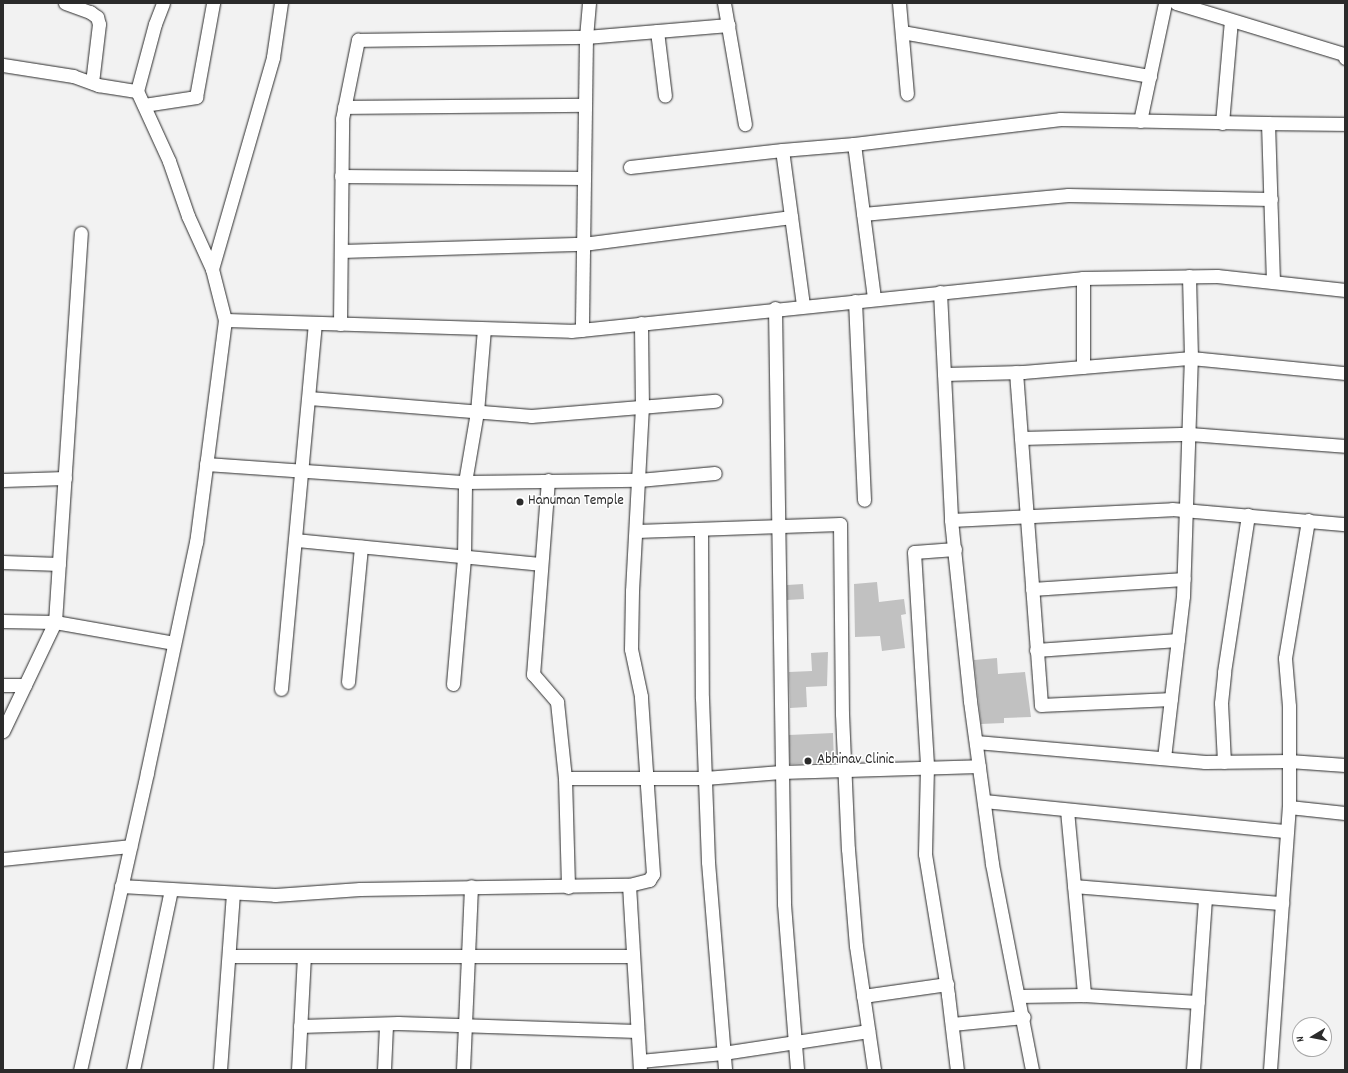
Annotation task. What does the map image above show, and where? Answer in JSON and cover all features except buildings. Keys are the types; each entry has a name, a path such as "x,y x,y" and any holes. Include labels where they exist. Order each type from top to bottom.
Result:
{"street":[{"path":"80,1070 196,542 226,320 212,269 188,216 169,161 137,90 155,24 164,3"},
{"path":"144,105 196,97 213,3"},
{"path":"212,269 273,57 282,3"},
{"path":"582,330 586,37 588,3"},
{"path":"724,3 745,124"},
{"path":"899,3 907,94"},
{"path":"1140,121 1165,3"},
{"path":"1176,3 1344,54 1345,58"},
{"path":"70,4 90,12 97,17 99,24 92,83"},
{"path":"1222,123 1231,20"},
{"path":"340,324 342,119 358,40 586,37 728,24"},
{"path":"657,31 665,96"},
{"path":"902,32 1150,76"},
{"path":"3,66 73,76 92,83 137,90"},
{"path":"344,107 585,105"},
{"path":"630,167 782,150 854,144 1060,118 1222,123 1345,124"},
{"path":"1268,123 1273,282"},
{"path":"854,144 874,298"},
{"path":"782,150 803,305"},
{"path":"341,176 584,178"},
{"path":"863,214 1068,195 1271,199"},
{"path":"341,251 583,244 791,217"},
{"path":"3,731 55,622 81,233"},
{"path":"1164,758 1184,579 1188,510 1191,358 1189,276"},
{"path":"226,320 315,324 582,330 803,305 1083,278 1217,276 1345,290"},
{"path":"1083,278 1083,367"},
{"path":"940,292 951,520 976,742 992,864 1018,996 1024,1017 1032,1070"},
{"path":"854,301 864,500"},
{"path":"775,308 784,904 797,1070"},
{"path":"121,886 233,894 275,895 360,889 471,886 568,887 629,885 649,880 653,874 641,696 631,649 642,408 641,323"},
{"path":"281,689 303,470 315,324"},
{"path":"453,684 464,557 465,482 477,412 484,328"},
{"path":"944,374 1016,372 1191,358 1345,373"},
{"path":"1016,372 1041,705 1171,699"},
{"path":"309,398 531,416 715,401"},
{"path":"1021,438 1190,434 1345,446"},
{"path":"206,464 465,482 639,480 715,473"},
{"path":"3,480 65,478"},
{"path":"548,480 533,674 557,702 565,778 568,887"},
{"path":"951,520 1188,510 1345,524"},
{"path":"1224,762 1221,703 1224,672 1248,515"},
{"path":"1270,1070 1289,807 1289,706 1285,658 1308,520"},
{"path":"636,531 701,530 840,524 848,849 863,996 874,1070"},
{"path":"701,530 705,778 708,862 725,1070"},
{"path":"296,540 542,564"},
{"path":"348,682 361,547"},
{"path":"955,549 914,552 927,766 925,854 947,984 958,1070"},
{"path":"3,562 59,564"},
{"path":"1032,589 1184,579"},
{"path":"3,622 55,622 174,643"},
{"path":"1036,650 1178,640"},
{"path":"3,686 25,685"},
{"path":"976,742 1224,762 1289,761 1345,765"},
{"path":"565,778 705,778 845,769 979,766"},
{"path":"984,801 1287,831"},
{"path":"1289,807 1345,813"},
{"path":"1067,810 1084,995"},
{"path":"3,860 130,846"},
{"path":"629,885 640,1066 868,1031"},
{"path":"463,1070 464,1026 470,954 471,886"},
{"path":"1074,886 1282,903"},
{"path":"133,1070 171,890"},
{"path":"220,1070 233,894"},
{"path":"1194,1070 1205,897"},
{"path":"229,956 304,957 470,954 633,956"},
{"path":"298,1070 304,957"},
{"path":"863,996 947,984"},
{"path":"1018,996 1084,995 1198,1002"},
{"path":"952,1024 1024,1017"},
{"path":"300,1026 386,1026 398,1024 637,1031"},
{"path":"384,1070 386,1026"}],"place":[{"name":"Hanuman Temple","path":"520,502"},
{"name":"Abhinav Clinic","path":"808,761"}]}
